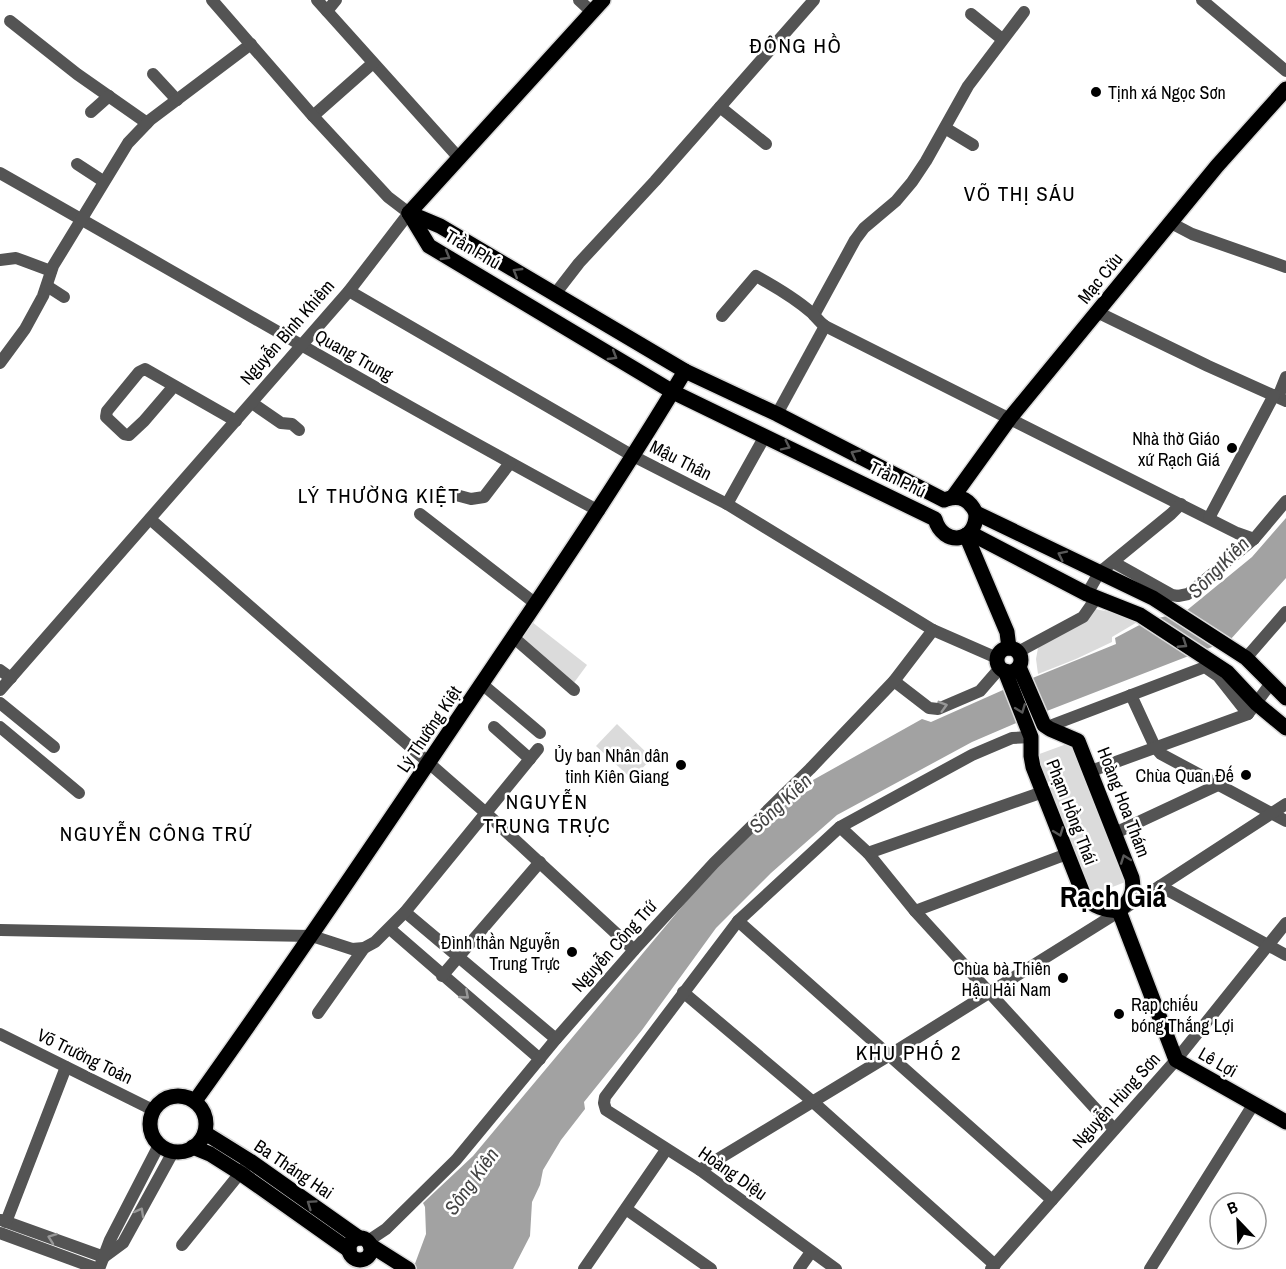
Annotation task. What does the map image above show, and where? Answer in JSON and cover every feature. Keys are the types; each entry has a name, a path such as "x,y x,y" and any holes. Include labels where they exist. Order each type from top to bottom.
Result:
{"main road":[{"name":"Nguyễn Bỉnh Khiêm","path":"409,213 603,0"},
{"name":"Mạc Cửu","path":"949,499 1010,418 1217,166 1286,89"},
{"name":"Trần Phú","path":"409,213 440,226 685,371 949,499 963,498 971,504 976,513 1154,598 1241,655 1286,698"},
{"name":"Trần Phú","path":"409,213 429,246 672,392 935,519 937,527 950,537 958,538 968,534 1092,595 1140,615 1227,672 1253,709 1286,728"},
{"name":"Lý Thường Kiệt","path":"195,1101 312,936 536,604 598,511 685,371"},
{"path":"765,436 777,414"},
{"path":"935,519 937,508 949,499"},
{"path":"976,513 976,520 968,534 1007,632 1010,665 1046,726"},
{"name":"Phạm Hồng Thái","path":"1010,665 1031,741 1031,761 1081,888 1090,903 1099,908 1119,911"},
{"name":"Hoàng Hoa Thám","path":"1046,726 1078,741 1091,771 1133,886 1131,898 1119,911"},
{"path":"1031,741 1063,734"},
{"name":"Lê Lợi","path":"1119,911 1176,1060 1286,1122"},
{"path":"177,1095 195,1101 205,1116 205,1133 193,1147 187,1150 166,1148 153,1138 150,1119 159,1102 177,1095"},
{"name":"Ba Tháng Hai","path":"205,1133 372,1269"},
{"name":"Ba Tháng Hai","path":"193,1147 245,1167 408,1269"},
{"path":"354,1255 351,1243 370,1244"}],"street":[{"path":"212,0 313,116 388,197 409,213"},
{"path":"316,0 459,158"},
{"path":"327,11 336,0"},
{"path":"579,0 592,12"},
{"path":"555,294 579,263 655,181 814,0"},
{"path":"1202,0 1286,71"},
{"path":"814,315 855,240 864,228 896,201 912,182 968,86 1023,12"},
{"path":"971,15 1002,39"},
{"path":"10,21 77,74 147,123"},
{"path":"1,361 25,329 47,286 51,272 80,218 128,143 147,123 251,45"},
{"path":"313,116 373,63"},
{"path":"153,74 177,100"},
{"path":"91,112 109,96"},
{"path":"720,107 766,144"},
{"path":"945,128 973,145"},
{"path":"77,164 103,181"},
{"name":"Quang Trung","path":"0,173 300,346 598,511"},
{"name":"Nguyễn Bỉnh Khiêm","path":"0,690 349,291 409,213"},
{"path":"1171,223 1192,234 1286,267"},
{"path":"0,260 16,258 51,272"},
{"path":"722,316 756,276 782,291 814,315 817,321 825,327 1237,533 1254,539"},
{"path":"47,286 64,297"},
{"name":"Mậu Thân","path":"349,291 633,456 727,504 933,630 1010,665"},
{"path":"562,324 574,306"},
{"path":"1097,312 1279,398"},
{"path":"777,414 825,327"},
{"path":"174,386 129,435 124,434 106,417 107,411 142,370 148,370 236,421"},
{"path":"1209,518 1279,398 1286,377"},
{"path":"252,403 281,423 292,424 299,429"},
{"path":"727,504 765,436"},
{"path":"456,495 471,499 483,497 510,463"},
{"path":"1113,562 1172,595 1188,594 1254,539 1286,501"},
{"path":"894,681 929,708 938,709 980,691 1010,665 1083,617 1099,573 1172,514 1180,504"},
{"path":"420,514 536,604"},
{"path":"150,519 486,813 634,950"},
{"path":"1241,655 1286,612"},
{"name":"Nguyễn Công Trứ","path":"370,1244 456,1160 556,1039 634,950 729,847 810,769 894,681 933,630"},
{"path":"513,637 574,690"},
{"path":"1046,726 1205,667 1218,675 1253,709"},
{"path":"0,669 11,678"},
{"path":"1091,771 1253,709 1271,683"},
{"path":"482,684 540,733"},
{"path":"1131,695 1155,747 1161,754 1286,821"},
{"path":"0,703 54,747"},
{"path":"0,930 312,936 352,950 364,948 390,929 405,912 534,754 494,727"},
{"path":"0,728 79,793"},
{"path":"993,1267 812,1101 683,992 738,921 840,827 972,754 1012,738 1031,741"},
{"path":"1115,833 1220,784"},
{"path":"868,853 1043,792"},
{"path":"700,1170 888,1056 1160,886 1286,804"},
{"path":"840,827 868,853 915,911 1114,1129"},
{"path":"915,911 1067,854"},
{"path":"442,976 540,862"},
{"path":"1160,886 1286,955"},
{"path":"405,912 556,1039"},
{"path":"738,921 1052,1200"},
{"name":"Nguyễn Hùng Sơn","path":"993,1267 1176,1060 1286,923"},
{"path":"390,929 540,1059"},
{"path":"318,1013 364,948"},
{"name":"Hoàng Diệu","path":"683,992 605,1097 606,1110 700,1170 836,1269"},
{"name":"Võ Trường Toản","path":"0,1034 153,1110"},
{"path":"2,1225 66,1067"},
{"path":"1150,1269 1253,1105"},
{"path":"2,1225 98,1269 105,1257 110,1240 166,1148"},
{"path":"585,1269 666,1150"},
{"path":"182,1245 245,1167"},
{"path":"626,1209 711,1269"},
{"path":"2,1225 105,1257"},
{"path":"799,1269 811,1252"}],"shaded area":[{"path":"1095,609 1131,616 1139,621 1112,637 1112,642 1038,674 1036,659 1038,648"},
{"path":"532,622 587,665 573,684 521,640"},
{"path":"617,724 652,758 632,779 596,746"},
{"path":"1072,742 1128,881 1094,894 1090,893 1034,756"}],"water":[{"name":"Sông Kiên","path":"1286,518 1286,578 1230,640 972,742 837,815 771,873 716,928 642,1030 584,1102 585,1109 561,1140 543,1170 540,1185 532,1202 530,1236 513,1269 413,1269 426,1234 423,1203 473,1156 726,854 794,798 812,789 813,780 922,719 931,722 1116,644 1115,638 1147,621 1186,611 1252,557"}],"place":[{"name":"Tịnh xá Ngọc Sơn","path":"1096,92"},
{"name":"Nhà thờ Giáo xứ Rạch Giá","path":"1232,448"},
{"name":"Ủy ban Nhân dân tỉnh Kiên Giang","path":"681,765"},
{"name":"Chùa Quan Đế","path":"1246,775"},
{"name":"Đình thần Nguyễn Trung Trực","path":"572,952"},
{"name":"Chùa bà Thiên Hậu Hải Nam","path":"1063,978"},
{"name":"Rạp chiếu bóng Thắng Lợi","path":"1119,1014"}],"district":[{"name":"ĐÔNG HỒ","path":"796,45"},
{"name":"VÕ THỊ SÁU","path":"1020,193"},
{"name":"LÝ THƯỜNG KIỆT","path":"379,495"},
{"name":"NGUYỄN TRUNG TRỰC","path":"547,813"},
{"name":"NGUYỄN CÔNG TRỨ","path":"156,833"},
{"name":"Rạch Giá","path":"1113,896"},
{"name":"KHU PHỐ 2","path":"909,1052"}]}
